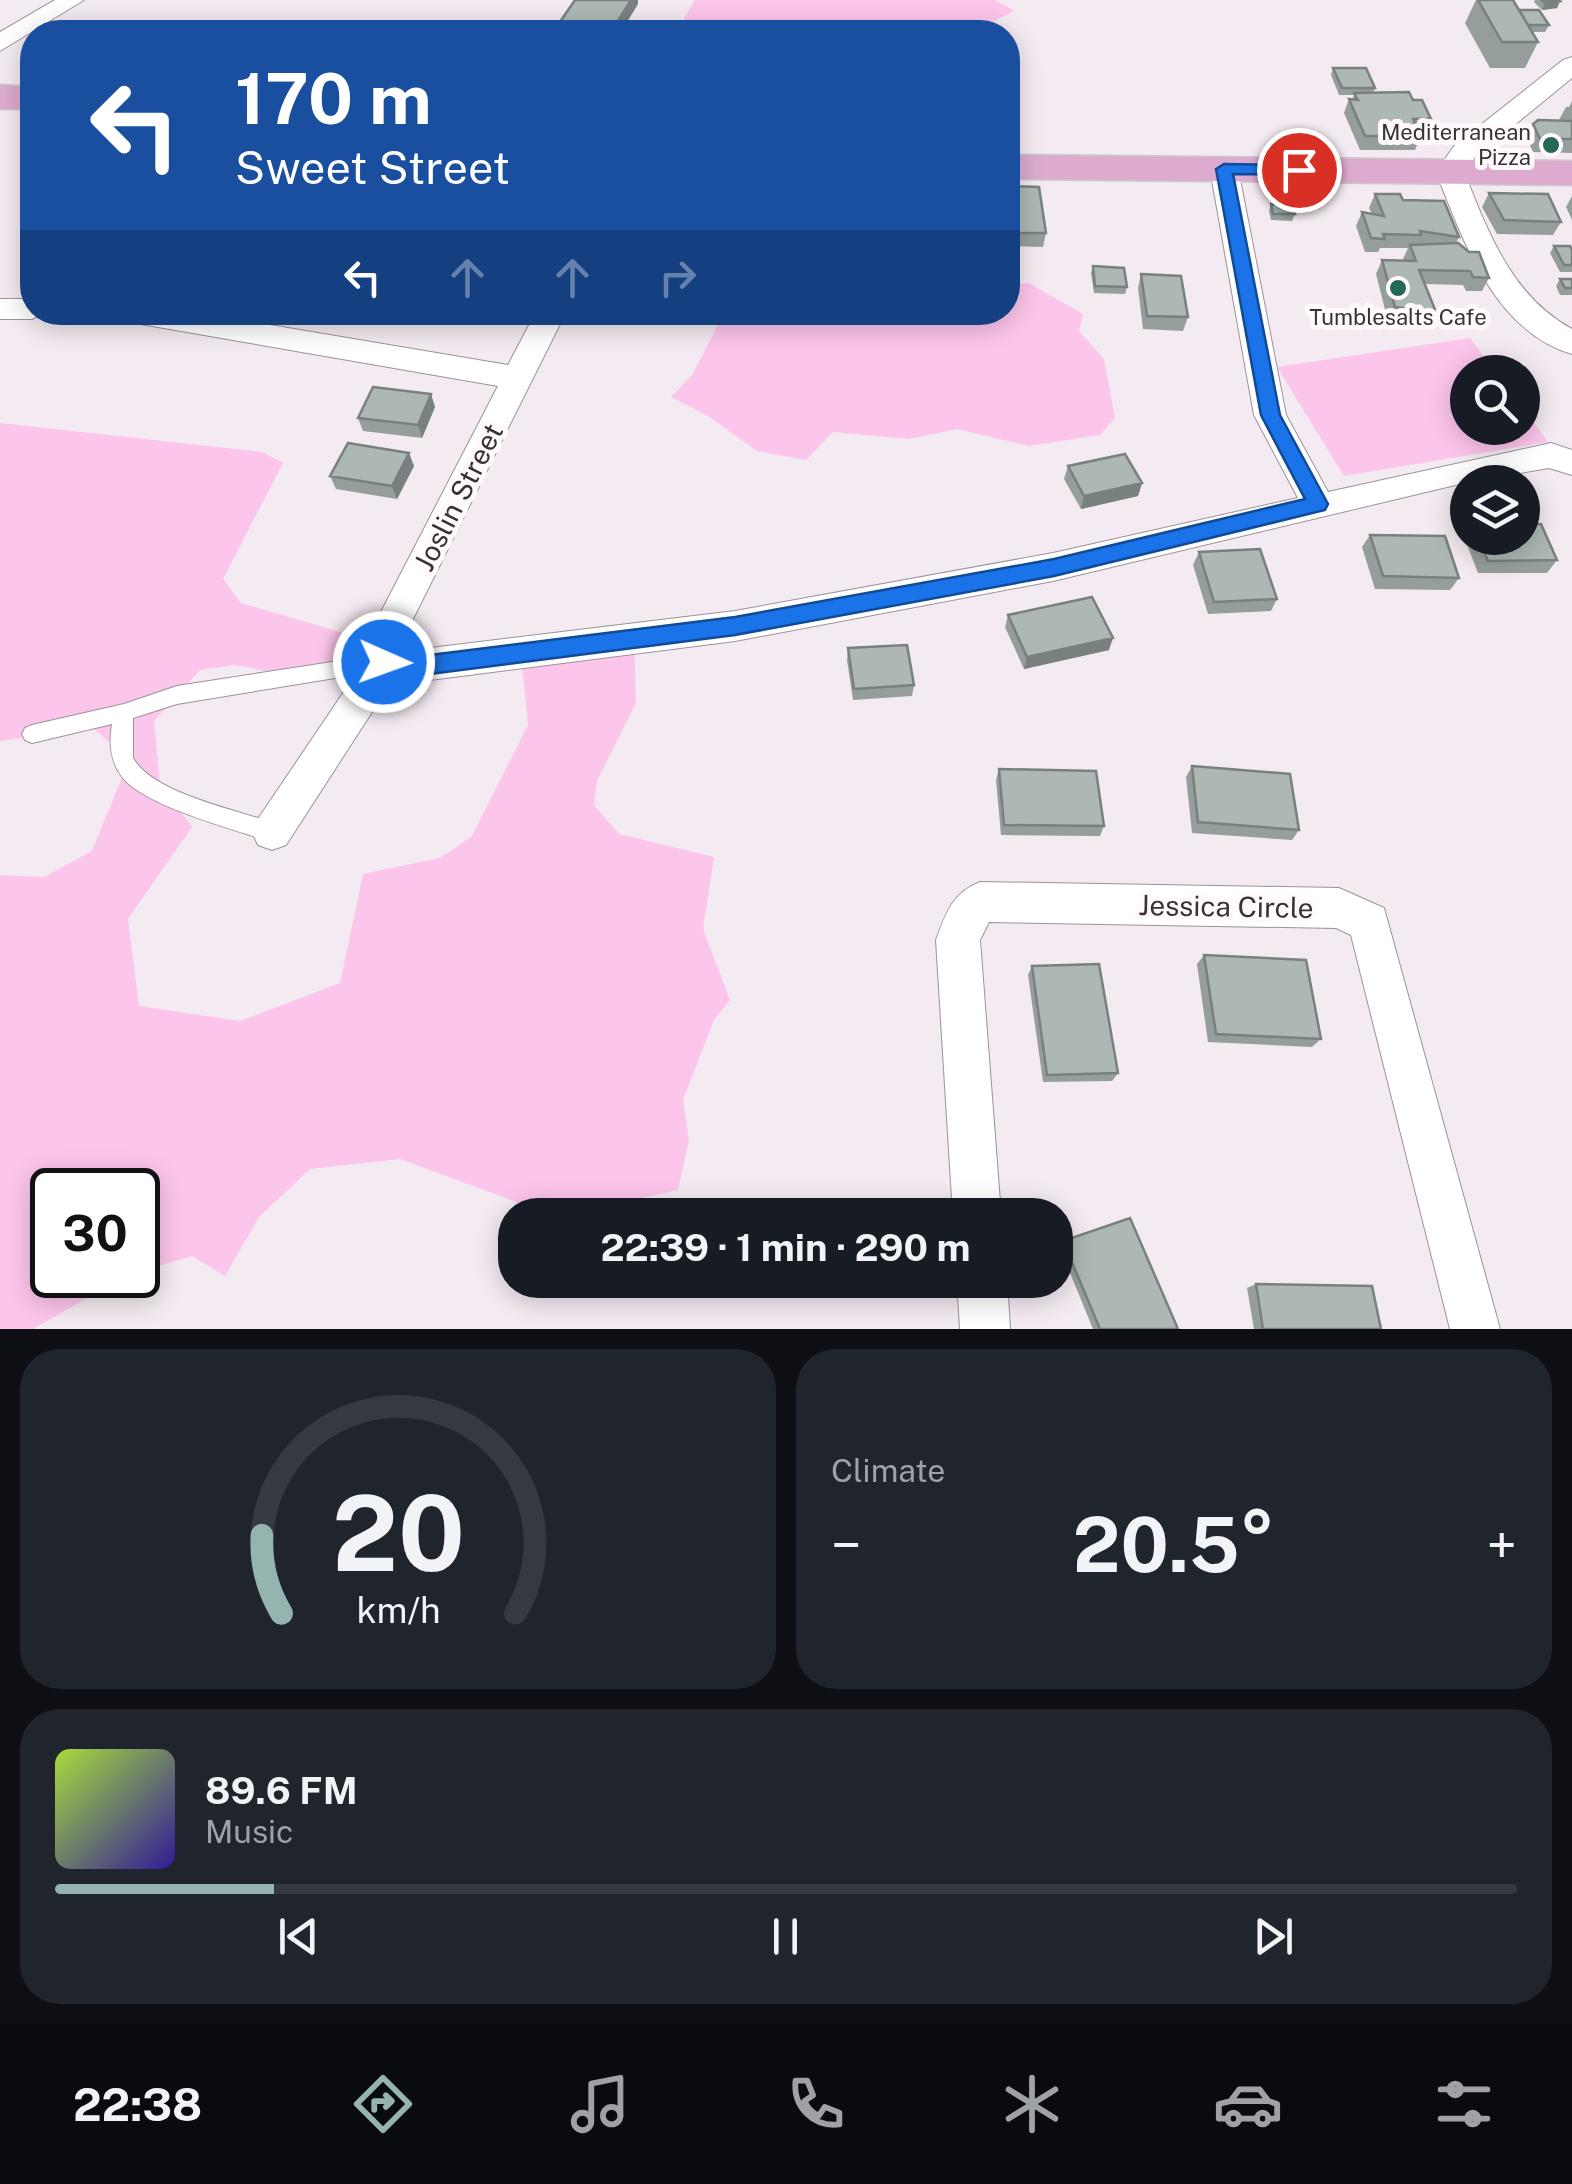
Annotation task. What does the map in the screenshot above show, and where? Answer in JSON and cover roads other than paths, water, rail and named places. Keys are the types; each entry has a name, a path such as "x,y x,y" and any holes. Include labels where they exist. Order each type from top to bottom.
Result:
{"main road":[{"path":"1020,166 1572,173"}],"street":[{"path":"39,20 72,0"},
{"path":"1572,64 1464,152 1450,172 1503,289 1538,324 1572,343"},
{"path":"1224,169 1270,415 1318,504"},
{"path":"206,325 519,378"},
{"name":"Joslin Street","path":"272,832 384,662 386,637 545,325"},
{"path":"384,662 422,665 735,626 1054,567 1529,459 1551,455 1568,460"},
{"name":"Jessica Circle","path":"976,1198 958,940 967,916 980,902 1340,908 1369,922 1476,1329"},
{"path":"983,1298 985,1329"}],"lane":[{"path":"32,734 124,713 177,695 384,662"},
{"path":"124,713 118,747 131,775 167,795 272,832"}],"place":[{"name":"Mediterranean Pizza","path":"1551,145"},
{"name":"Tumblesalts Cafe","path":"1398,288"}]}
